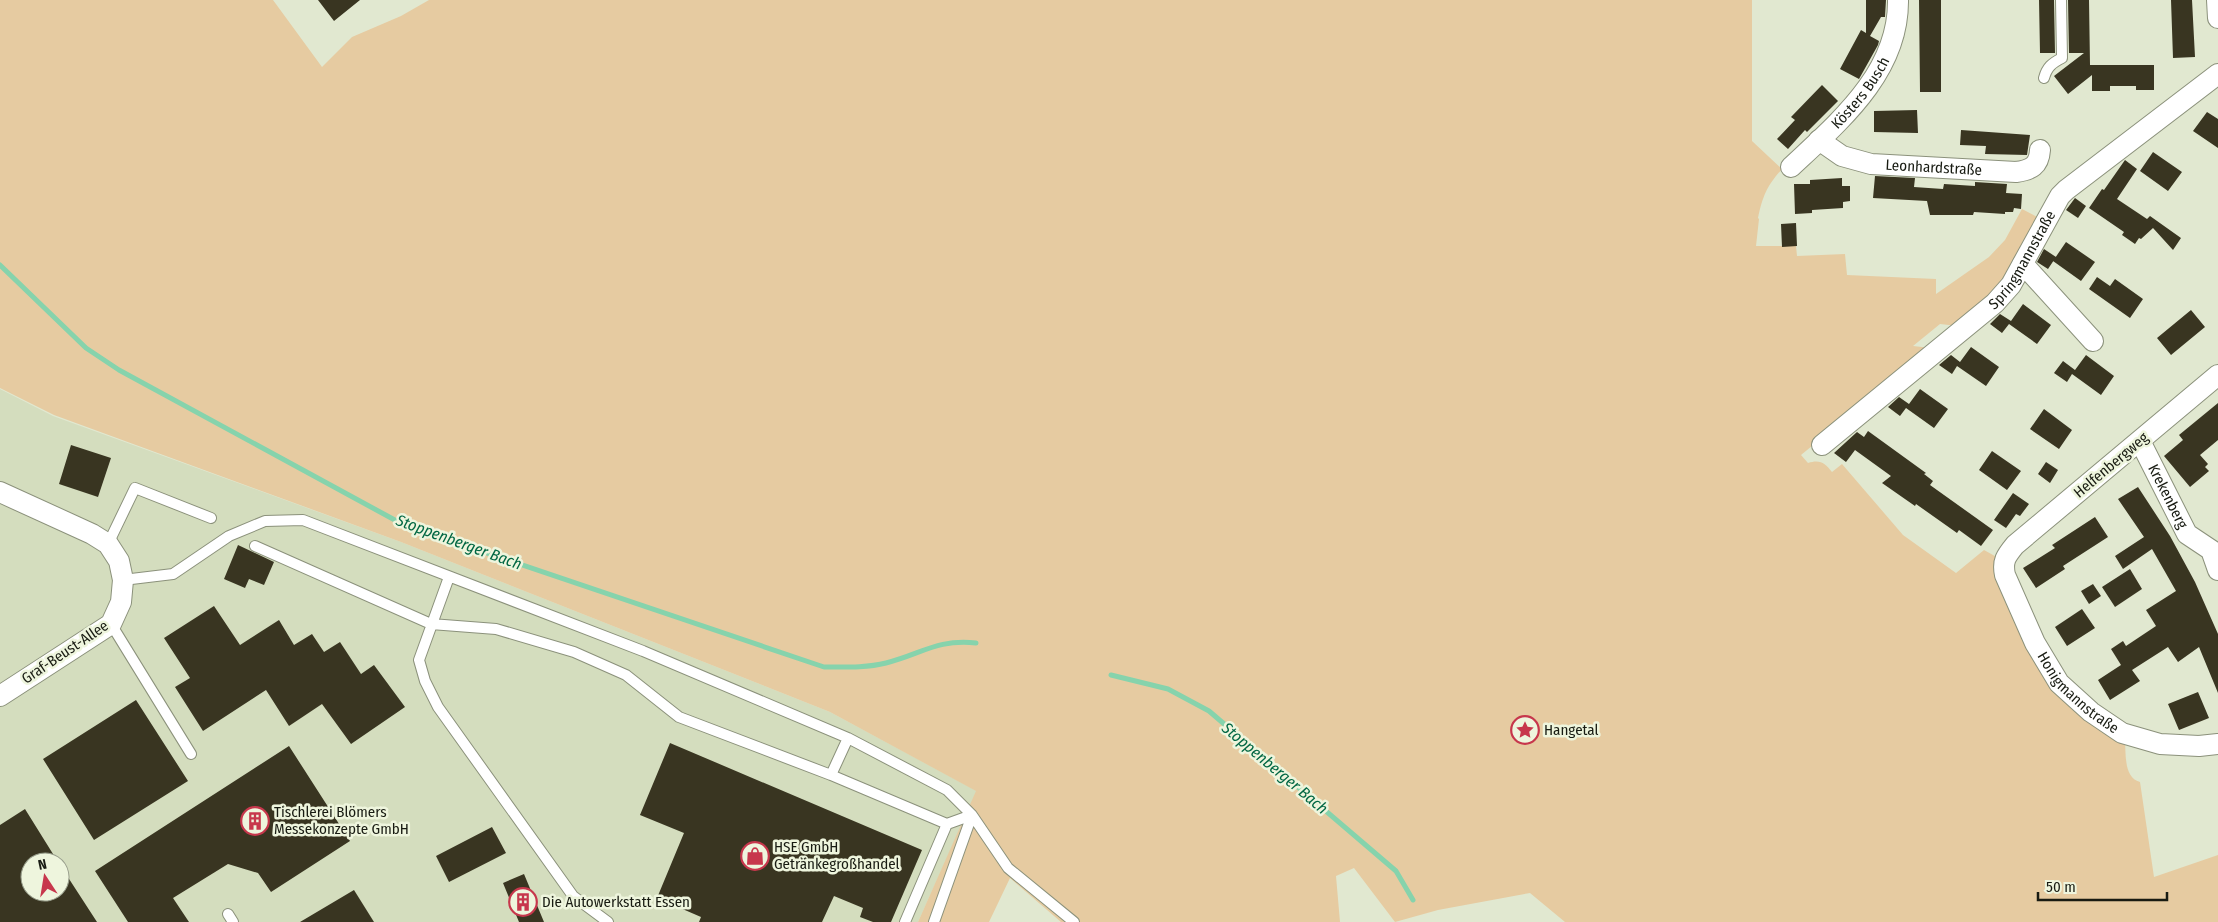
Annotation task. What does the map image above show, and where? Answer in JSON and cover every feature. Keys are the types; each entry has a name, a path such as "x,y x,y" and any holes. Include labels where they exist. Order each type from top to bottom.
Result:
{"street":[{"name":"Kösters Busch","path":"1791,167 1867,89 1880,70 1896,31 1898,0"},
{"path":"2217,0 2218,18"},
{"name":"Springmannstraße","path":"1822,445 1995,303 2011,285 2060,196 2066,190 2218,74"},
{"name":"Leonhardstraße","path":"1819,140 1842,156 1871,164 2016,172 2027,170 2036,165 2040,158 2040,150"},
{"path":"2024,264 2093,341"},
{"name":"Helfenbergweg","path":"2005,557 2015,545 2218,375"},
{"name":"Krekenberg","path":"2140,441 2187,534 2210,550 2218,570"},
{"path":"0,492 92,534 108,544"},
{"name":"Graf-Beust-Allee","path":"0,696 111,624 121,602 124,580 119,561 108,544"},
{"name":"Honigmannstraße","path":"2005,557 2003,566 2005,576 2035,642 2059,683 2091,712 2122,733 2160,744 2199,746 2218,744"}],"lane":[{"path":"2044,78 2046,70 2052,63 2062,58 2061,0"},
{"path":"108,544 135,488 211,518"},
{"path":"124,580 173,574 229,536 265,521 303,520 642,651 848,738 947,790 972,815 1008,868 1074,922"},
{"path":"255,546 431,624 496,629 574,652 626,675 679,717 831,775 947,824 972,815"},
{"path":"449,577 419,660 425,681 438,707 573,896 608,922"},
{"path":"111,624 191,754"},
{"path":"831,775 848,738"},
{"path":"934,922 972,815"},
{"path":"905,922 947,824"}],"shaded area":[{"path":"0,0 273,0 322,67 352,37 401,16 429,0 1752,0 1752,141 1782,169 1766,191 1758,218 1756,246 1796,246 1797,256 1845,254 1847,275 1936,279 1936,294 1989,257 2005,240 2022,209 2041,219 2011,274 1958,326 1940,324 1913,346 1931,348 1801,455 1808,463 1816,461 1822,463 1832,472 1842,464 1903,535 1956,573 1984,550 2002,560 2033,643 2125,742 2128,771 2135,780 2140,782 2154,877 2218,855 2218,922 1565,922 1530,893 1438,910 1395,922 1354,868 1336,876 1340,922 1061,922 1010,878 989,922 918,922 976,791 830,712 401,542 54,415 0,388"},
{"path":"0,389 53,416 401,542 830,712 977,791 918,922 0,922"}],"building":[{"path":"318,0 360,0 334,21"},
{"path":"1866,0 1886,0 1885,17 1881,17 1870,36 1879,41 1878,45 1859,79 1840,69 1861,30 1866,33"},
{"path":"1919,0 1941,0 1941,92 1920,92"},
{"path":"2039,0 2054,0 2055,53 2040,53"},
{"path":"2068,0 2089,0 2090,65 2154,65 2154,90 2136,90 2136,86 2110,86 2110,91 2092,91 2092,75 2068,94 2054,76 2084,53 2069,53"},
{"path":"2171,0 2192,0 2195,57 2173,58"},
{"path":"1822,85 1838,101 1807,132 1805,130 1788,149 1777,139 1795,120 1791,117"},
{"path":"1917,110 1918,133 1874,132 1874,111"},
{"path":"2207,112 2218,119 2218,148 2193,131"},
{"path":"1961,130 2030,135 2027,155 1985,154 1986,146 1960,145"},
{"path":"2153,152 2182,172 2168,191 2140,171"},
{"path":"2125,160 2137,169 2117,199 2147,219 2150,216 2181,238 2173,250 2153,228 2141,239 2139,238 2135,244 2122,235 2124,232 2089,208"},
{"path":"1875,176 1915,178 1914,187 1943,189 1944,184 1975,186 1975,182 2007,184 2006,193 2022,194 2021,209 2014,208 2013,212 2005,212 2005,214 1974,212 1973,215 1930,215 1927,201 1873,198"},
{"path":"1842,178 1842,186 1850,186 1850,201 1843,202 1843,208 1812,210 1812,213 1795,214 1794,184 1810,184 1810,180"},
{"path":"2075,198 2086,206 2078,218 2066,210"},
{"path":"1796,223 1797,246 1782,247 1781,224"},
{"path":"2066,242 2095,262 2081,281 2053,261"},
{"path":"2044,249 2056,257 2048,269 2037,262"},
{"path":"2097,277 2110,286 2115,279 2143,299 2130,318 2089,289"},
{"path":"2023,304 2051,325 2037,344 2009,324 2002,333 1990,324 2000,314 2011,321"},
{"path":"2191,310 2205,327 2171,355 2157,338"},
{"path":"1971,347 1999,367 1986,386 1957,366 1952,374 1939,365 1951,355 1960,362"},
{"path":"2086,355 2114,376 2101,395 2072,374 2067,382 2054,373 2063,361 2075,370"},
{"path":"1920,389 1948,409 1934,428 1906,408 1900,416 1888,407 1899,397 1909,404"},
{"path":"2218,403 2218,440 2200,455 2208,464 2205,467 2209,471 2190,487 2164,456 2183,440 2179,435"},
{"path":"2044,409 2072,430 2059,449 2030,429"},
{"path":"1868,431 1926,473 1924,474 1933,481 1930,485 1993,530 1981,546 1959,530 1957,533 1882,483 1891,476 1855,450 1846,462 1834,453 1857,432 1864,437"},
{"path":"71,445 111,458 98,497 59,484"},
{"path":"1992,451 2021,471 2007,490 1979,470"},
{"path":"2046,462 2058,470 2050,483 2038,474"},
{"path":"2138,487 2170,536 2195,582 2218,634 2218,693 2199,647 2178,662 2168,647 2132,670 2140,681 2110,700 2098,680 2121,665 2111,649 2123,641 2126,646 2156,626 2146,610 2176,591 2152,549 2123,569 2115,556 2144,537 2118,499"},
{"path":"2013,493 2029,504 2020,516 2016,514 2006,528 1994,520"},
{"path":"2095,517 2108,537 2063,566 2065,569 2036,588 2023,568 2055,548 2052,545"},
{"path":"238,545 274,562 264,585 249,579 245,588 224,579"},
{"path":"2130,569 2142,589 2115,607 2102,587"},
{"path":"2093,584 2101,596 2089,604 2081,591"},
{"path":"214,606 240,645 279,620 294,645 312,634 324,652 340,642 361,674 374,665 405,707 351,744 322,704 289,726 266,690 203,731 175,687 190,678 164,638"},
{"path":"2082,609 2095,628 2067,646 2055,627"},
{"path":"2198,692 2209,718 2179,730 2168,704"},
{"path":"136,700 188,781 94,840 43,759"},
{"path":"670,743 922,850 891,922 873,922 860,917 863,908 834,896 822,922 699,922 701,917 657,898 684,833 640,815"},
{"name":"Tischlerei Blömers Messekonzepte GmbH","path":"289,746 350,841 271,892 258,873 228,864 173,898 189,922 128,922 95,871"},
{"path":"25,809 52,852 20,852 20,902 70,902 70,880 97,922 0,922 0,825"},
{"path":"492,827 506,853 449,882 436,856"},
{"name":"Die Autowerkstatt Essen","path":"524,874 544,922 519,922 503,883"},
{"path":"354,890 374,922 300,922"}],"waterway":[{"name":"Stoppenberger Bach","path":"0,265 86,348 119,370 404,525 824,667 878,665 939,645 962,642 976,643"},
{"name":"Stoppenberger Bach","path":"1111,675 1168,689 1209,711 1396,871 1413,900"}],"place":[{"name":"Hangetal","path":"1525,730"},
{"name":"Tischlerei Blömers Messekonzepte GmbH","path":"255,821"},
{"name":"HSE GmbH Getränkegroßhandel","path":"755,856"},
{"name":"Die Autowerkstatt Essen","path":"523,902"}]}
